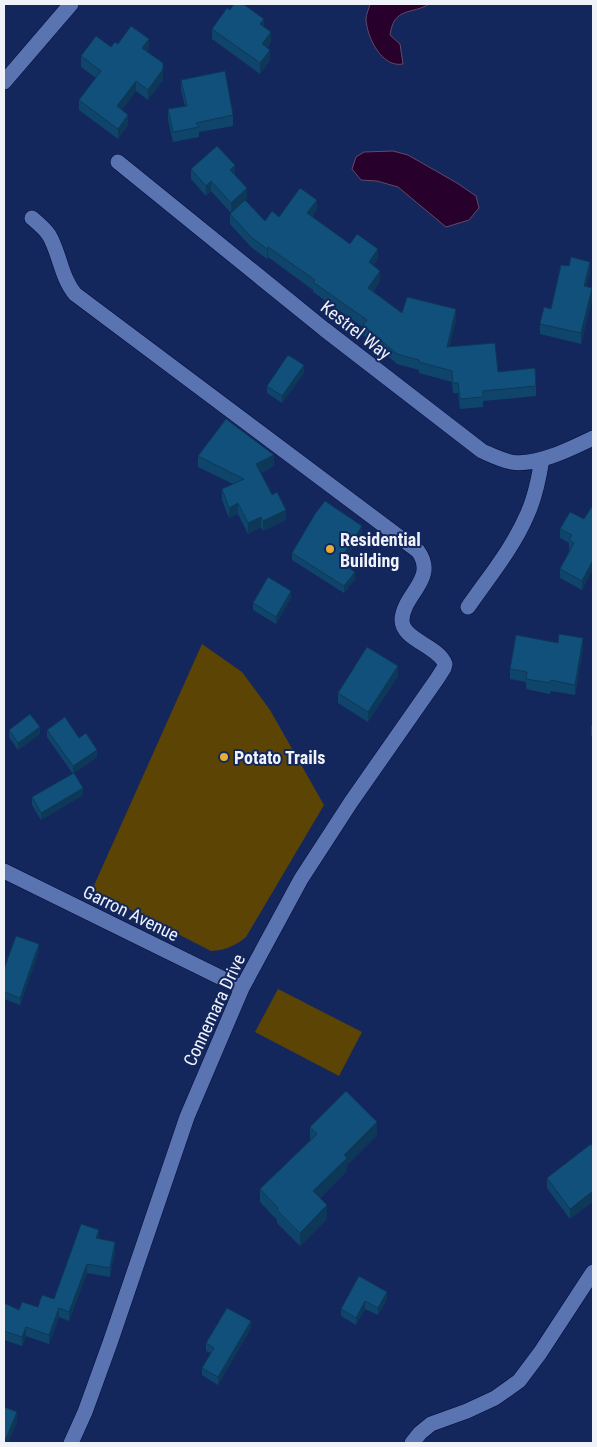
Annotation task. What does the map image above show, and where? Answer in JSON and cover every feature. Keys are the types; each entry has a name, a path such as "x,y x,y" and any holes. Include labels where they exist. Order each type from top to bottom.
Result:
{"street":[{"path":"4,82 71,4"},
{"name":"Kestrel Way","path":"118,162 324,329 482,451 512,462 542,459 593,438"},
{"name":"Connemara Drive","path":"32,218 48,233 67,284 75,294 418,551 424,562 425,569 402,620 407,631 444,661 444,668 351,802 301,879 242,988 187,1117 110,1343 85,1412 71,1443"},
{"path":"468,607 523,525 531,508 542,459"},
{"name":"Garron Avenue","path":"4,871 242,988"},
{"path":"412,1443 431,1424 467,1411 495,1398 519,1381 540,1354 593,1272"}],"shaded area":[{"path":"370,4 429,4 400,15 395,19 390,35 400,44 403,64 395,64 382,57 373,43 369,35 366,19"},
{"path":"393,151 408,155 457,183 476,196 479,208 469,220 446,227 398,187 377,181 361,180 352,169 356,157 364,152"},
{"name":"Potato Trails","path":"202,644 242,672 270,710 324,805 246,937 230,947 211,951 92,890"},
{"path":"278,989 362,1032 339,1076 255,1032"}],"building":[{"path":"234,4 243,4 264,19 260,24 271,32 262,44 270,50 260,63 212,29 227,8 230,10"},
{"path":"131,26 149,39 142,48 163,63 163,69 148,90 136,81 117,106 128,115 118,129 79,100 101,71 81,56 96,36 111,47 115,42 118,44"},
{"path":"225,71 233,115 196,123 199,127 173,132 168,109 187,106 181,80"},
{"path":"217,146 235,165 230,170 247,188 231,203 211,181 206,186 191,169"},
{"path":"300,188 317,200 307,213 350,244 357,234 378,249 369,262 380,271 368,288 402,313 407,297 456,309 447,347 495,343 498,372 535,368 536,386 483,391 483,397 460,399 458,383 453,383 452,371 397,354 363,325 367,320 313,282 315,280 251,237 230,214 245,200 265,221 272,211 279,217"},
{"path":"571,257 590,262 584,286 592,288 581,333 540,324 544,307 551,309 561,265 569,266"},
{"path":"288,355 304,365 282,396 267,386"},
{"path":"226,419 274,455 256,464 272,495 277,492 286,510 263,521 261,517 248,523 238,503 229,508 222,489 244,479 198,456"},
{"name":"Residential Building","path":"325,501 362,526 339,561 355,572 344,586 292,553"},
{"path":"593,505 593,560 582,581 560,569 574,543 569,540 572,535 560,529 570,512 584,519"},
{"path":"268,577 291,591 276,617 253,603"},
{"path":"559,634 583,638 575,685 551,680 550,683 526,679 527,672 510,669 516,635 558,643"},
{"path":"367,647 398,666 368,712 338,693"},
{"path":"30,714 40,727 18,743 9,730"},
{"path":"65,717 79,738 86,733 97,750 73,766 47,730"},
{"path":"74,773 83,788 41,813 32,797"},
{"path":"16,936 39,944 20,998 4,992 4,969"},
{"path":"346,1091 377,1122 344,1155 347,1158 313,1191 327,1205 300,1233 277,1210 278,1208 260,1189 317,1134 310,1127"},
{"path":"591,1144 593,1147 593,1191 570,1209 547,1178"},
{"path":"81,1224 99,1230 96,1238 115,1242 110,1268 87,1264 69,1312 59,1308 49,1335 26,1327 22,1337 4,1331 4,1303 19,1310 22,1302 38,1307 42,1295 54,1299"},
{"path":"359,1276 387,1292 378,1308 365,1301 356,1318 341,1309"},
{"path":"227,1308 251,1321 218,1377 202,1368 214,1348 206,1343"},
{"path":"4,1407 17,1412 4,1443"}],"place":[{"name":"Residential Building","path":"330,549"},
{"name":"Potato Trails","path":"224,757"}]}
